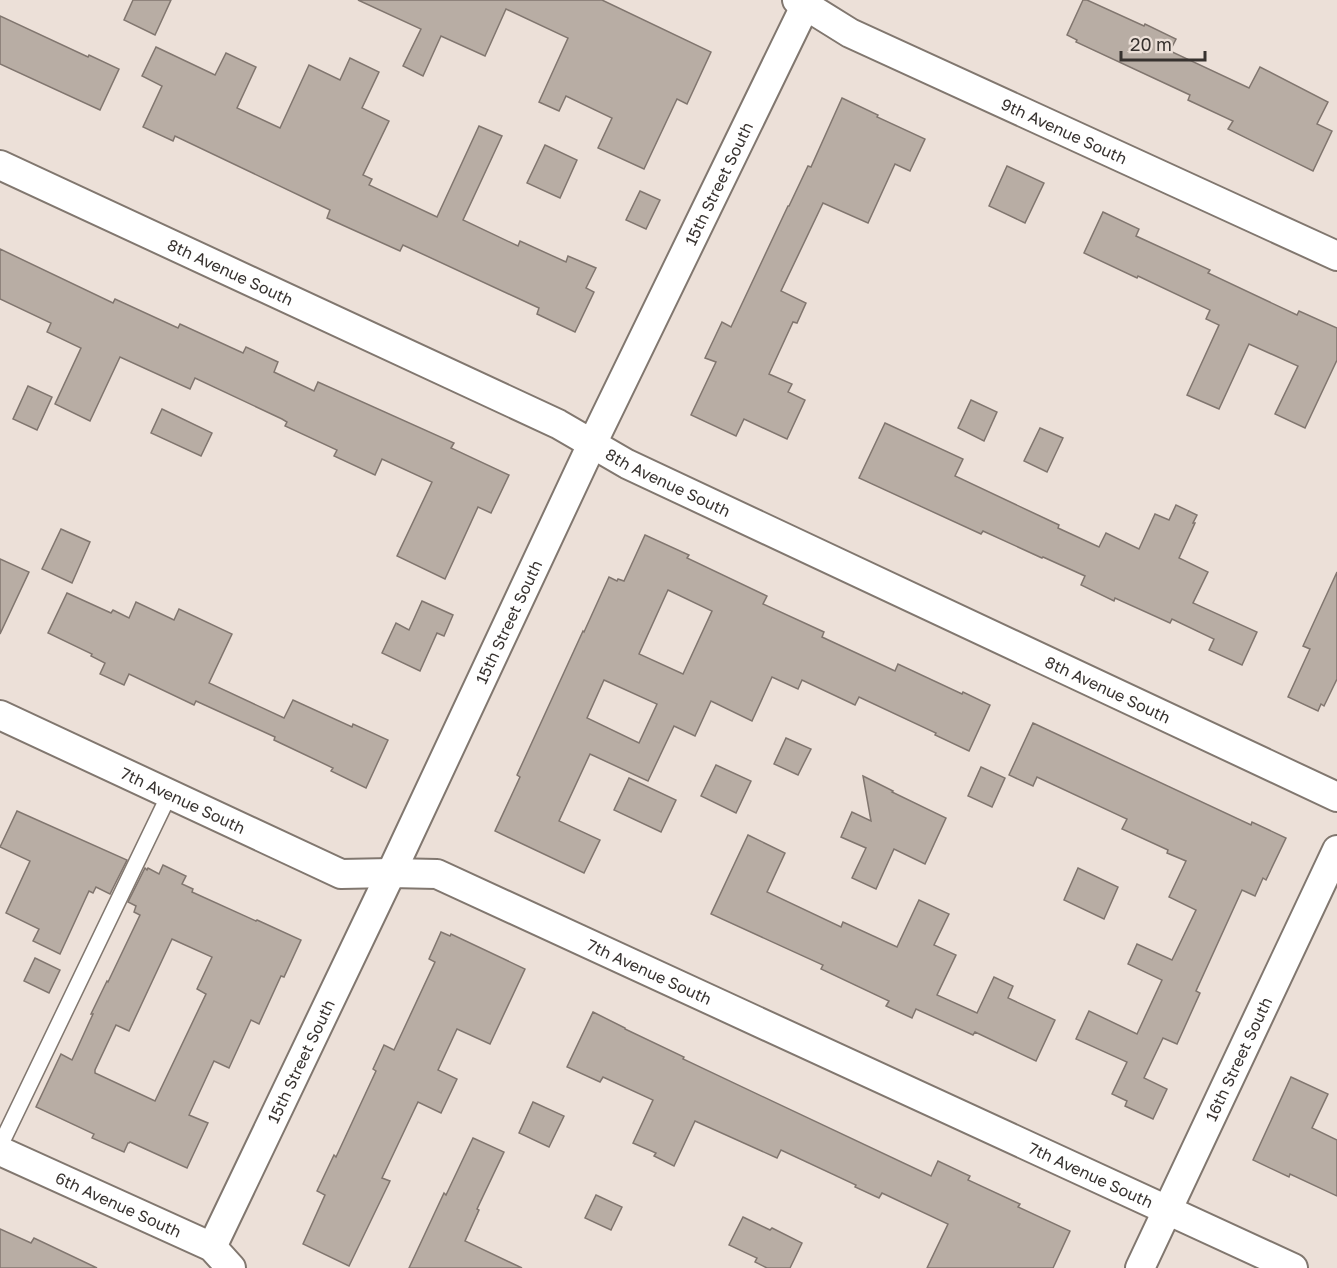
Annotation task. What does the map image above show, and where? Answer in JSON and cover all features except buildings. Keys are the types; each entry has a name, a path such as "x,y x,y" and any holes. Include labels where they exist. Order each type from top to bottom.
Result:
{"street":[{"name":"9th Avenue South","path":"804,2 850,33 1337,256"},
{"name":"15th Street South","path":"212,1247 804,2"},
{"name":"8th Avenue South","path":"0,165 558,424 638,469 1337,797"},
{"name":"7th Avenue South","path":"0,715 341,874 437,874 1293,1268"},
{"name":"16th Street South","path":"1140,1268 1337,850"},
{"name":"6th Avenue South","path":"0,1151 212,1247 231,1268"}],"lane":[{"path":"0,1146 170,793"}]}
